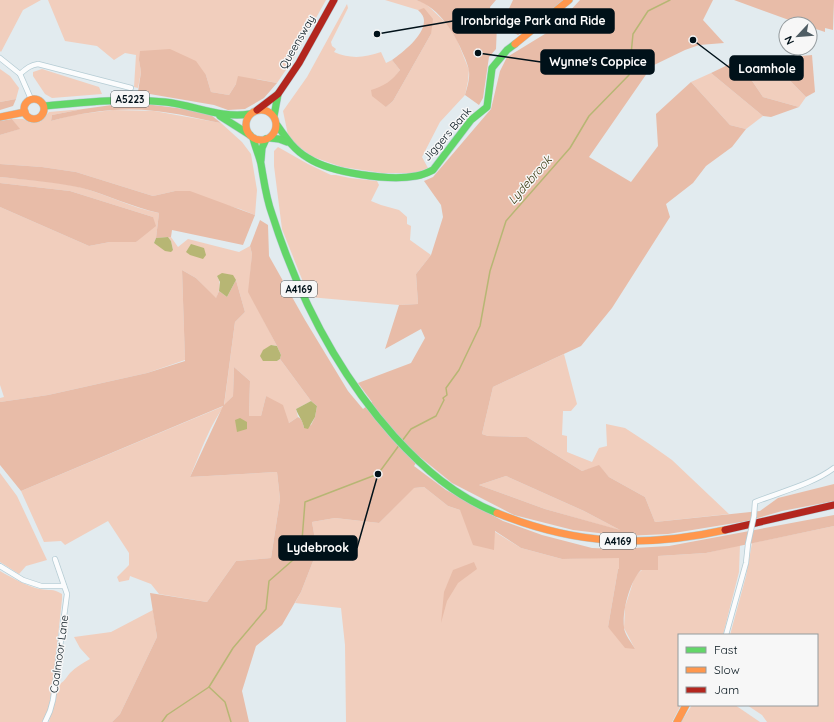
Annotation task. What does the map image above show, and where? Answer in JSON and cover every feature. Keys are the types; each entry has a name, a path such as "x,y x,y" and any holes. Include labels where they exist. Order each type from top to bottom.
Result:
{"main road":[{"name":"Queensway","path":"257,110 278,94 299,63 334,0"},
{"name":"Jiggers Bank","path":"277,125 289,143 301,154 323,166 342,172 374,175 414,177 424,174 433,170 448,152 458,135 471,120 487,107 492,68 507,50 569,0"},
{"name":"Queensway","path":"274,116 278,94"},
{"path":"31,99 41,100 45,106 44,113 40,118 29,118 25,112 24,106 28,100 31,99"},
{"name":"A5223","path":"45,106 98,100 134,99 180,104 214,113 233,116 250,114"},
{"path":"257,110 267,110 274,116 277,125 274,134 262,140 252,136 246,127 246,122 250,114 257,110"},
{"path":"0,117 25,112"},
{"name":"A5223","path":"214,113 252,136"},
{"name":"A4169","path":"252,136 275,224 303,297 329,349 367,404 389,431 418,462 443,483 477,503 509,519 562,535 595,540 624,542 659,541 703,535 834,505"},
{"name":"Jiggers Bank","path":"268,138 279,138 289,143"},
{"name":"A4169","path":"260,162 262,148 268,138"},
{"path":"677,722 685,706"}],"street":[{"path":"0,58 20,74 31,99"},
{"path":"20,74 33,64 38,64 131,88"},
{"path":"726,634 746,563 755,502 827,473 834,468"},
{"name":"Coalmoor Lane","path":"45,722 53,700 67,594 55,559"},
{"path":"0,566 23,580 41,586 64,586"}],"shaded area":[{"path":"0,0 41,0 23,10 1,52 0,51"},
{"path":"48,0 326,0 292,61 277,83 257,79 236,84 229,95 211,92 206,75 139,60 141,72 138,88 134,87 136,55 125,53 114,60 97,46 65,41"},
{"path":"385,0 416,0 425,3 447,24 457,40 469,70 465,95 440,122 422,157 428,168 416,173 382,173 342,167 313,157 295,144 288,135 283,111 307,77 347,4 348,8 331,42 332,46 336,49 334,52 346,56 357,57 369,56 381,52 386,63 392,60 400,70 395,77 383,87 386,107 393,101 431,34 424,9 418,10"},
{"path":"416,0 496,0 490,7 492,19 491,26 497,25 496,49 489,57 483,98 479,105 465,95 469,80 469,71 456,39 439,15 425,4"},
{"path":"513,0 563,0 518,35 501,26"},
{"path":"580,0 713,0 703,20 724,43 699,45 652,66 589,157 631,182 658,146 656,114 691,82 730,125 746,129 732,147 706,166 693,183 666,204 670,217 612,308 581,346 493,387 482,434 488,436 527,437 582,471 599,465 609,477 645,497 655,522 760,511 778,498 834,484 834,501 782,511 747,521 668,534 624,536 573,530 514,515 452,483 420,457 414,466 446,490 503,521 542,535 592,548 616,549 669,546 834,515 834,526 706,553 658,556 658,570 641,570 633,581 624,613 624,630 635,649 625,648 608,627 619,569 619,558 562,559 521,548 495,531 494,550 473,545 460,510 448,506 424,487 414,488 379,523 335,518 312,522 317,551 301,592 282,625 256,646 242,691 249,722 112,722 120,714 157,637 150,593 207,602 236,561 271,558 280,499 277,472 190,477 223,406 21,491 0,465 0,402 48,395 147,373 185,361 182,270 196,278 216,298 219,291 227,297 236,280 245,312 235,322 224,405 233,396 234,367 250,381 249,416 261,416 266,396 283,405 289,423 298,417 302,421 304,428 311,425 315,417 317,406 311,401 280,359 281,355 277,346 248,292 252,254 250,246 260,220 268,225 269,256 305,320 348,391 363,409 372,402 358,383 411,363 425,338 421,329 385,349 399,305 418,304 416,274 431,255 443,217 441,205 424,181 433,177 491,109 500,71 507,57 553,29","holes":["506,476 584,511 620,530 545,509 479,485"]},
{"path":"734,0 834,0 833,30 825,28 825,32 818,30 818,16 778,16"},
{"path":"424,8 433,19 431,34 393,101 386,107 372,96 371,90 387,83 400,70 392,60 402,53 421,32 424,19 418,10"},
{"path":"170,49 196,61 206,75 211,92 229,95 236,84 238,76 277,83 264,98 245,109 228,110 214,105 138,92 141,72 139,60 140,51"},
{"path":"812,56 815,92 806,97 769,59"},
{"path":"769,59 806,97 799,107 763,97 738,60"},
{"path":"738,60 763,97 799,107 771,117 763,116 711,73"},
{"path":"0,69 10,76 19,88 16,99 0,102"},
{"path":"42,69 99,87 102,94 52,98 45,94 33,76 33,72"},
{"path":"711,73 763,116 746,129 730,125 691,82"},
{"path":"16,99 13,106 0,110 0,102"},
{"path":"119,104 153,105 185,109 211,115 221,123 163,112 142,110 102,111 51,121 52,115"},
{"path":"83,109 52,115 51,121 73,115 113,110 154,111 221,123 242,142 251,154 257,190 255,215 240,209 175,191 153,196 76,172 42,167 0,164 0,135 19,129 12,119 23,119 31,123 40,122 49,112"},
{"path":"12,119 20,129 0,135 0,121"},
{"path":"278,147 331,175 377,181 379,185 371,201 399,210 407,217 407,224 411,226 410,240 431,255 416,274 418,304 399,305 309,297 282,229 274,166 274,151"},
{"path":"0,164 42,167 76,172 153,196 175,191 190,191 255,215 243,245 172,230 171,237 156,238 159,213 139,208 82,188 0,177"},
{"path":"0,177 52,182 83,188 139,208 159,213 154,243 173,250 171,241 168,237 171,237 178,247 188,239 239,252 250,246 252,254 249,292 277,346 271,345 263,361 277,361 280,359 311,401 296,409 298,417 289,423 266,396 261,416 249,416 250,381 234,367 233,396 213,423 190,477 277,472 280,499 271,558 236,561 207,602 159,594 151,584 130,576 129,580 119,582 117,577 129,565 129,553 108,521 65,545 61,541 44,542 21,491 224,406 235,322 245,312 236,280 217,276 220,285 216,299 196,278 182,270 185,360 147,373 48,395 0,402 0,398 4,397 0,385 0,207 89,246 110,242 136,242 153,217 70,191 0,183"},
{"path":"0,183 70,191 153,217 156,226 136,242 110,242 89,246 0,207"},
{"path":"168,237 171,241 173,250 171,252 165,251 154,243 156,238"},
{"path":"191,244 204,248 206,255 203,259 190,255 186,252"},
{"path":"222,273 233,275 236,280 227,297 219,291 220,282 217,276"},
{"path":"271,345 277,346 281,355 280,359 277,361 263,361 260,356 263,350"},
{"path":"564,354 577,404 571,411 563,411 562,435 567,436 567,452 592,462 599,448 607,446 606,424 625,428 672,460 729,514 655,522 645,497 609,477 599,466 582,471 527,437 488,436 482,434 493,387"},
{"path":"311,401 317,406 315,417 308,429 304,428 296,409"},
{"path":"240,418 247,422 247,429 237,432 235,420"},
{"path":"0,473 17,496 47,560 26,566 19,574 0,562"},
{"path":"506,476 584,511 622,531 545,509 479,485"},
{"path":"424,487 448,506 460,510 521,548 562,559 619,557 619,569 608,627 635,649 624,628 625,607 635,576 658,556 706,553 740,545 739,572 723,634 678,634 678,706 680,706 672,722 346,722 345,645 341,608 295,603 301,592 317,551 312,522 335,518 379,523 413,488"},
{"path":"834,526 834,722 767,722 762,715 748,706 818,706 818,634 730,634 746,576 752,543"},
{"path":"474,562 477,569 458,583 447,601 441,623 444,592 453,570"},
{"path":"0,571 31,586 40,589 53,590 62,594 53,684 48,712 43,722 0,722"},
{"path":"153,610 157,637 120,714 112,722 49,722 58,685 70,673 90,659 80,648 74,637 111,632"},
{"path":"691,706 736,706 760,722 681,722"}],"waterway":[{"name":"Lydebrook","path":"402,441 411,429 436,416 444,400 443,398 447,395 446,388 459,370 480,326 490,271 506,221 570,148 589,116 629,75 633,34 648,11 670,0"},
{"name":"Lydebrook","path":"162,722 167,715 209,687 233,648 266,609 269,581 301,553 305,502 378,474 400,444"},
{"path":"209,687 225,702 231,722"}],"traffic: fast":[{"path":"277,125 287,139 299,151 308,158 331,168 345,172 391,177 405,177 424,174 433,170 471,120 487,107 492,68 507,50 515,44"},
{"path":"274,116 278,94"},
{"path":"45,106 135,100 165,102 229,115 250,114"},
{"path":"220,116 250,135"},
{"path":"253,138 261,164 268,202 282,244 307,303 321,332 337,359 373,411 417,460 454,490 497,513"},
{"path":"270,138 287,142"},
{"path":"261,160 262,148 266,139"}],"traffic: slow":[{"path":"515,44 569,0"},
{"path":"30,99 38,99 44,105 44,109 44,113 38,119 30,119 24,113 24,105 30,99"},
{"path":"261,110 272,114 276,125 272,136 261,140 250,136 246,125 250,114 261,110"},
{"path":"0,117 25,112"},
{"path":"497,513 526,524 554,532 610,540 638,541 666,539 695,536 725,530"},
{"path":"677,722 685,706"}],"traffic: jam":[{"path":"257,110 278,94 299,63 334,0"},
{"path":"725,530 834,505"}],"place":[{"name":"Ironbridge Park and Ride","path":"377,34"},
{"name":"Loamhole","path":"693,40"},
{"name":"Wynne's Coppice","path":"478,53"},
{"name":"Lydebrook","path":"378,474"}]}
